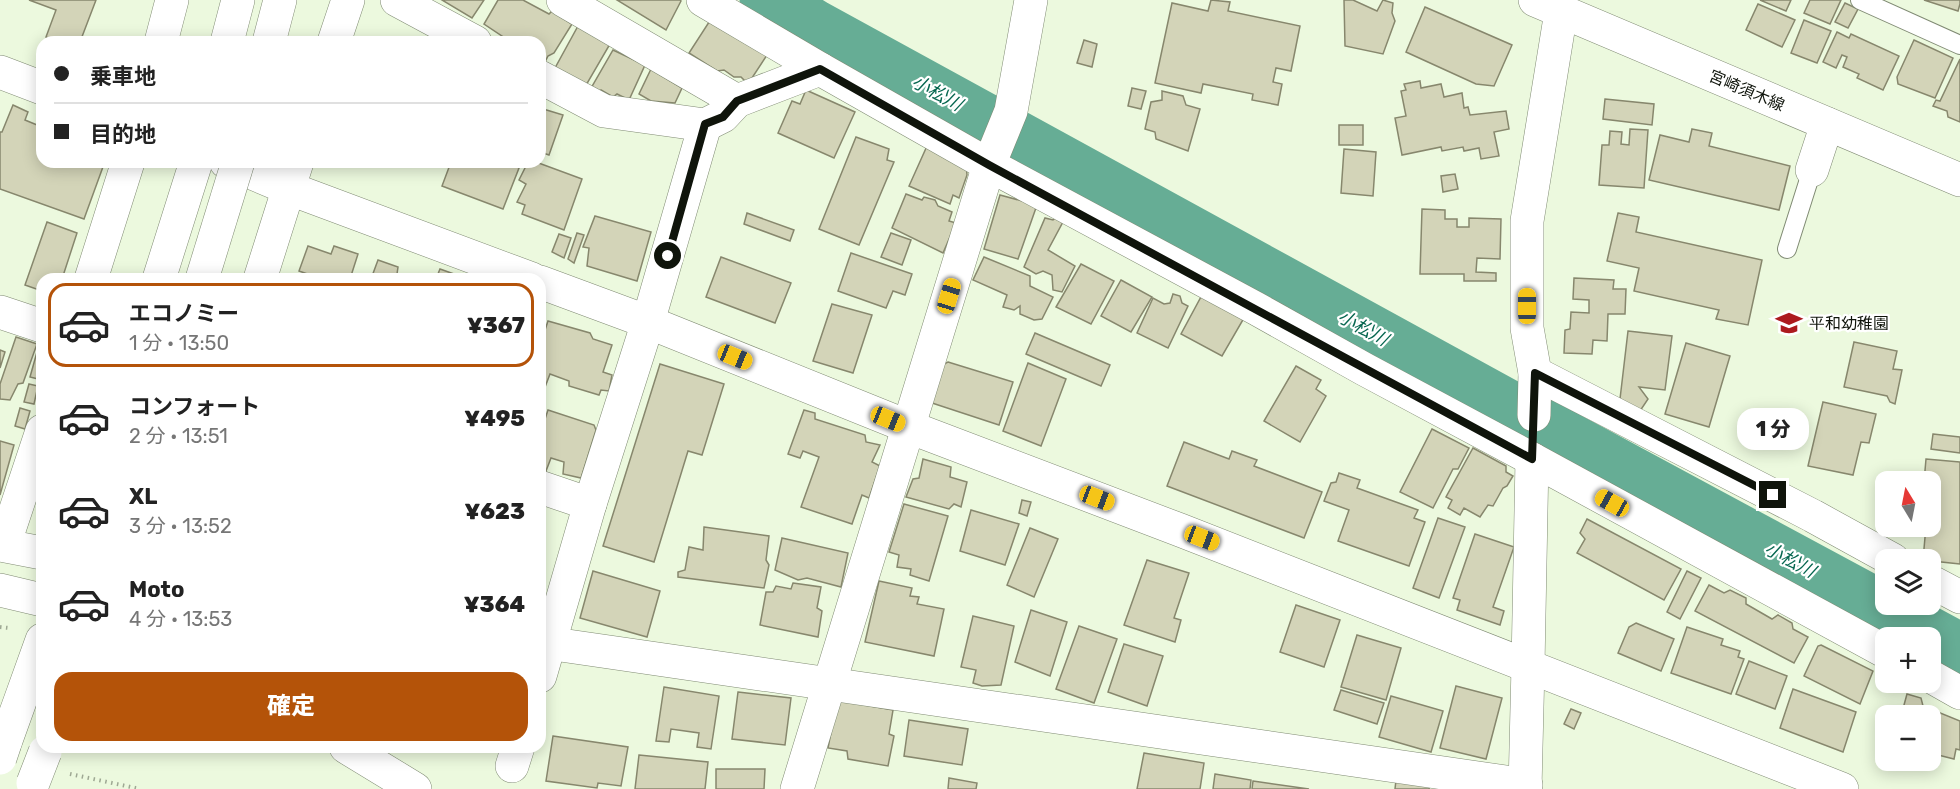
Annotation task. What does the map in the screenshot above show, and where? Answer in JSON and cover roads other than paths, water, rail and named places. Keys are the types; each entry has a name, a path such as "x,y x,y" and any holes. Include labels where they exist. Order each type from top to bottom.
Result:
{"main road":[{"path":"163,36 172,0"},
{"path":"228,36 238,0"},
{"path":"271,36 280,0"},
{"path":"336,36 348,0"},
{"path":"397,0 464,36"},
{"path":"563,0 737,101"},
{"path":"703,0 989,165 1875,646"},
{"path":"797,789 989,165 1011,111 1031,0"},
{"path":"546,643 1526,787 1535,373 1527,328 1527,221 1545,4"},
{"name":"宮崎須木線","path":"1545,4 1960,180"},
{"path":"546,80 604,111 705,124 723,117 737,101 820,69"},
{"path":"0,72 36,86"},
{"path":"546,640 648,322 705,124"},
{"path":"1812,170 1827,124"},
{"path":"93,273 126,168"},
{"path":"161,273 194,168"},
{"path":"204,273 236,168"},
{"path":"256,168 292,175 518,273"},
{"path":"262,273 292,175"},
{"path":"546,284 648,322 909,428 1169,526 1842,789"},
{"path":"0,312 36,324"},
{"path":"1535,373 1802,510 1875,550"},
{"path":"36,448 2,545 36,552"},
{"path":"546,489 590,504"},
{"path":"1941,587 1960,597"},
{"path":"0,590 36,599"},
{"path":"3,751 36,657"},
{"path":"1941,682 1960,693"},
{"path":"32,786 45,753"},
{"path":"356,753 415,789"}],"lane":[{"path":"1860,0 1960,45"},
{"path":"1787,249 1812,170"}],"waterway":[{"name":"小松川","path":"768,0 814,28 1500,404 1960,652"}],"place":[{"name":"平和幼稚園","path":"1789,323"}]}
